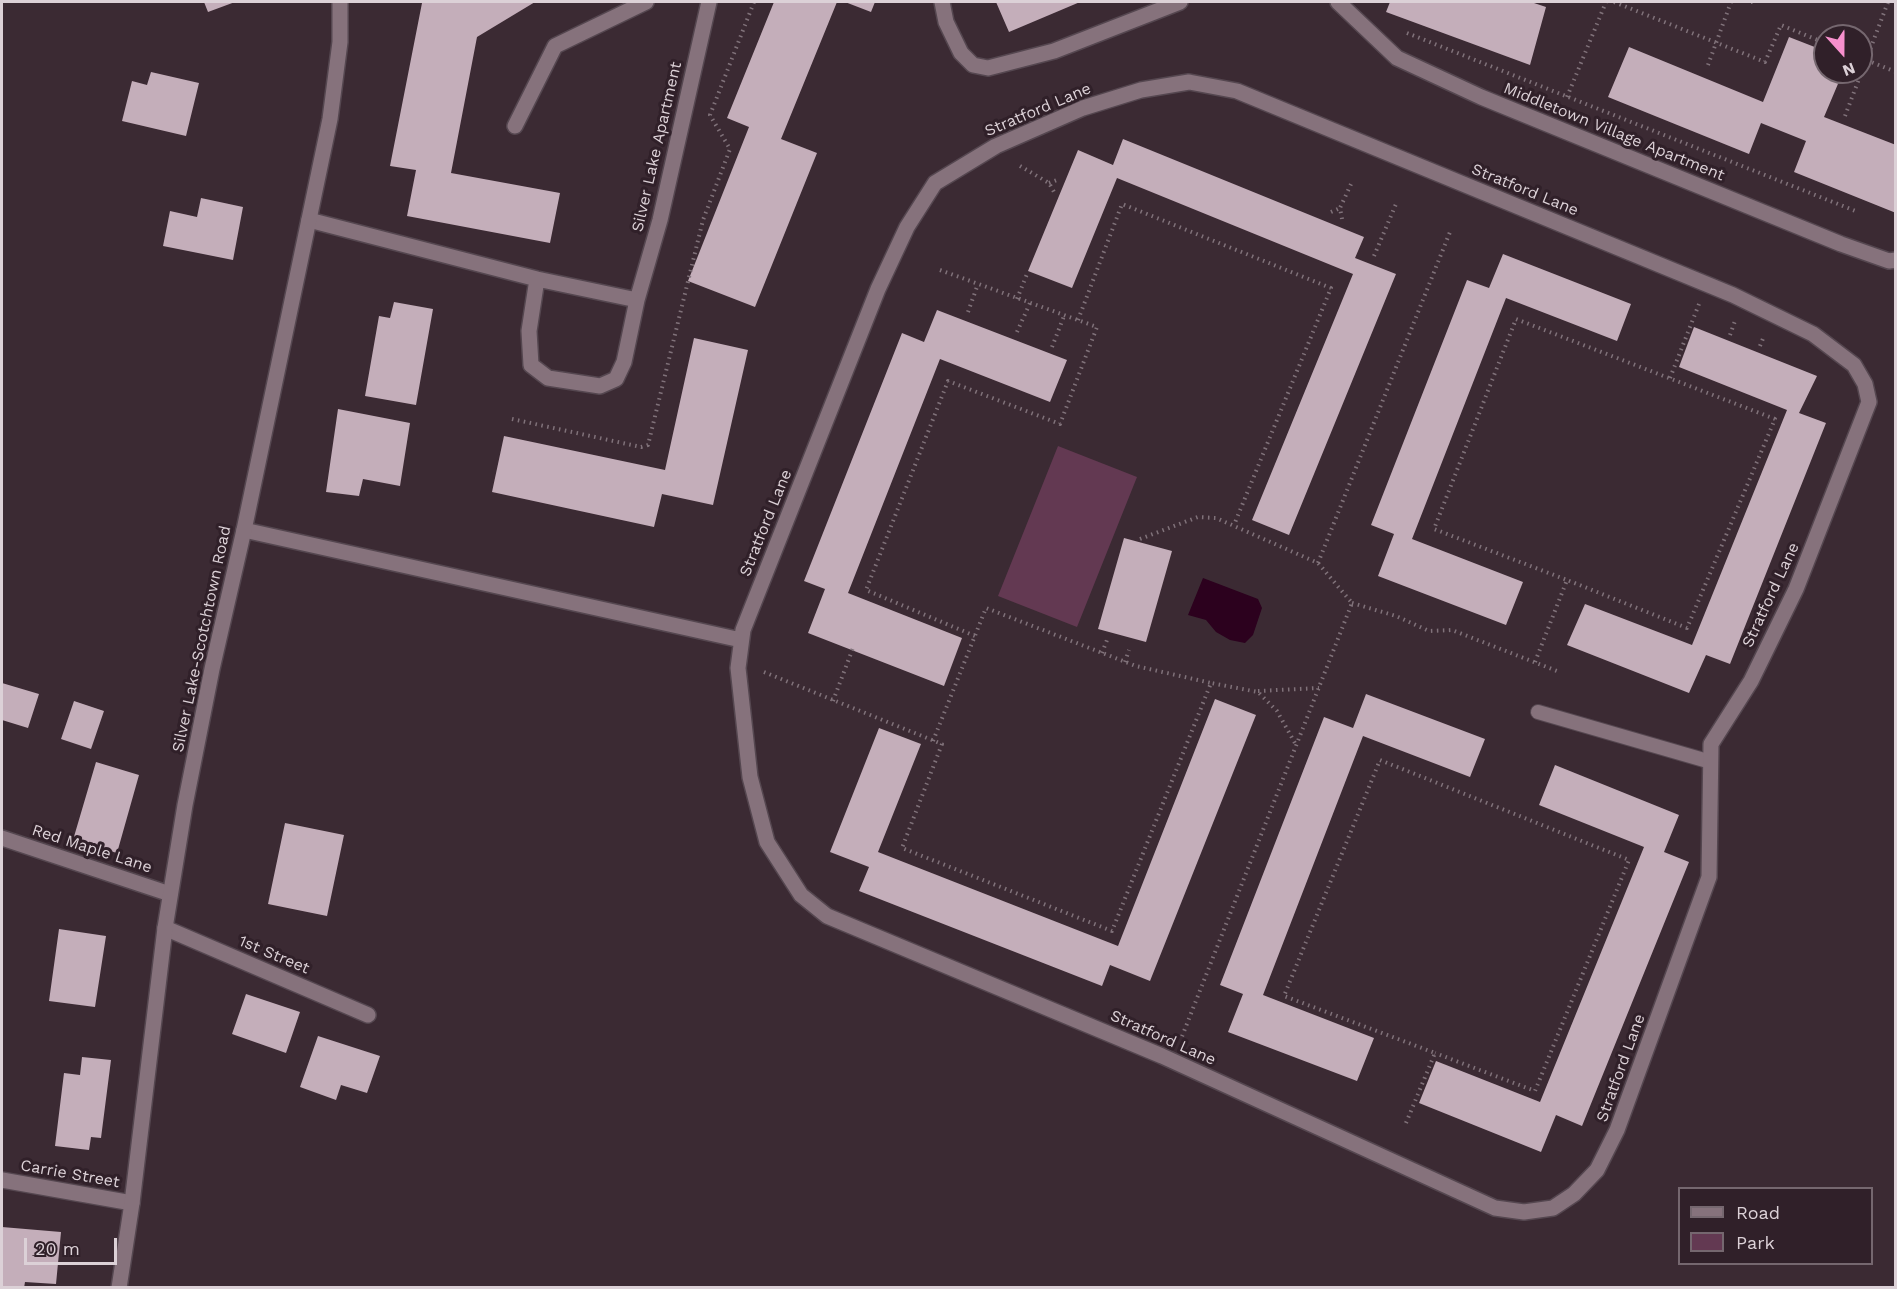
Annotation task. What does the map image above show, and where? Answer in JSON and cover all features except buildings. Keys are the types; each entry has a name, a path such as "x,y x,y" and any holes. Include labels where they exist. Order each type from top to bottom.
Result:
{"street":[{"name":"Silver Lake-Scotchtown Road","path":"119,1287 132,1203 165,928 185,805 309,220 337,76 340,2"},
{"path":"515,126 555,46 646,2"},
{"name":"Silver Lake Apartment","path":"537,279 529,331 531,365 548,378 600,386 616,379 624,362 637,300 660,220 709,2"},
{"path":"942,2 946,22 961,53 973,64 988,68 1054,51 1180,2"},
{"name":"Middletown Village Apartment","path":"1338,2 1397,58 1481,97 1830,239 1889,261 1896,260"},
{"name":"Stratford Lane","path":"1189,82 1237,91 1733,295 1813,334 1854,364 1865,384 1869,402 1796,589 1751,681 1711,744 1711,762 1709,878 1617,1130 1598,1170 1574,1194 1553,1208 1524,1212 1496,1208 1162,1056 828,916 801,895 768,842 750,777 738,668 741,640 878,289 907,227 935,183 996,146 1083,108 1141,90 1189,82"},
{"path":"309,220 537,279 637,300"},
{"path":"244,530 741,640"},
{"name":"Red Maple Lane","path":"2,838 171,894"},
{"name":"1st Street","path":"165,928 368,1015"},
{"name":"Carrie Street","path":"2,1180 132,1203"}],"lane":[{"path":"1538,712 1711,762"}],"path":[{"path":"512,419 641,447 648,445 704,220 730,149 710,115 754,2"},
{"path":"1567,97 1606,2"},
{"path":"1614,2 1765,62 1781,24 1813,38"},
{"path":"1708,65 1731,2"},
{"path":"1873,38 1888,2"},
{"path":"1398,30 1858,212"},
{"path":"1873,63 1896,72"},
{"path":"1845,116 1856,84"},
{"path":"1020,166 1049,183 1054,192"},
{"path":"1049,183 1060,179"},
{"path":"1342,219 1340,208 1351,184"},
{"path":"1078,320 1122,204 1331,288 1233,525"},
{"path":"1374,256 1396,204"},
{"path":"1331,212 1340,208"},
{"path":"1318,563 1450,232"},
{"path":"940,270 1096,327 1060,424 948,381 866,590 975,636"},
{"path":"1017,299 1027,274"},
{"path":"968,312 978,284"},
{"path":"1670,378 1700,301"},
{"path":"1017,332 1030,303"},
{"path":"1052,347 1064,316"},
{"path":"1516,318 1774,419 1687,628 1567,580 1434,529 1516,318"},
{"path":"1140,539 1198,517 1216,518 1318,563 1352,603 1396,616 1429,631 1452,630 1557,671"},
{"path":"1535,662 1567,580"},
{"path":"1181,1040 1352,603"},
{"path":"933,741 986,608 1136,666 1257,692 1319,688"},
{"path":"1102,653 1107,640"},
{"path":"833,701 853,648"},
{"path":"1125,662 1129,650"},
{"path":"764,672 942,744 902,848 1112,931 1211,683"},
{"path":"1257,692 1277,711 1296,745"},
{"path":"1380,760 1629,860 1535,1091 1435,1053 1284,996 1380,760"},
{"path":"1406,1123 1435,1053"}],"green space":[{"path":"1058,446 1137,477 1077,627 998,596"}],"shaded area":[{"path":"1203,578 1258,599 1262,608 1253,635 1245,643 1230,640 1216,632 1206,620 1188,615"}]}
